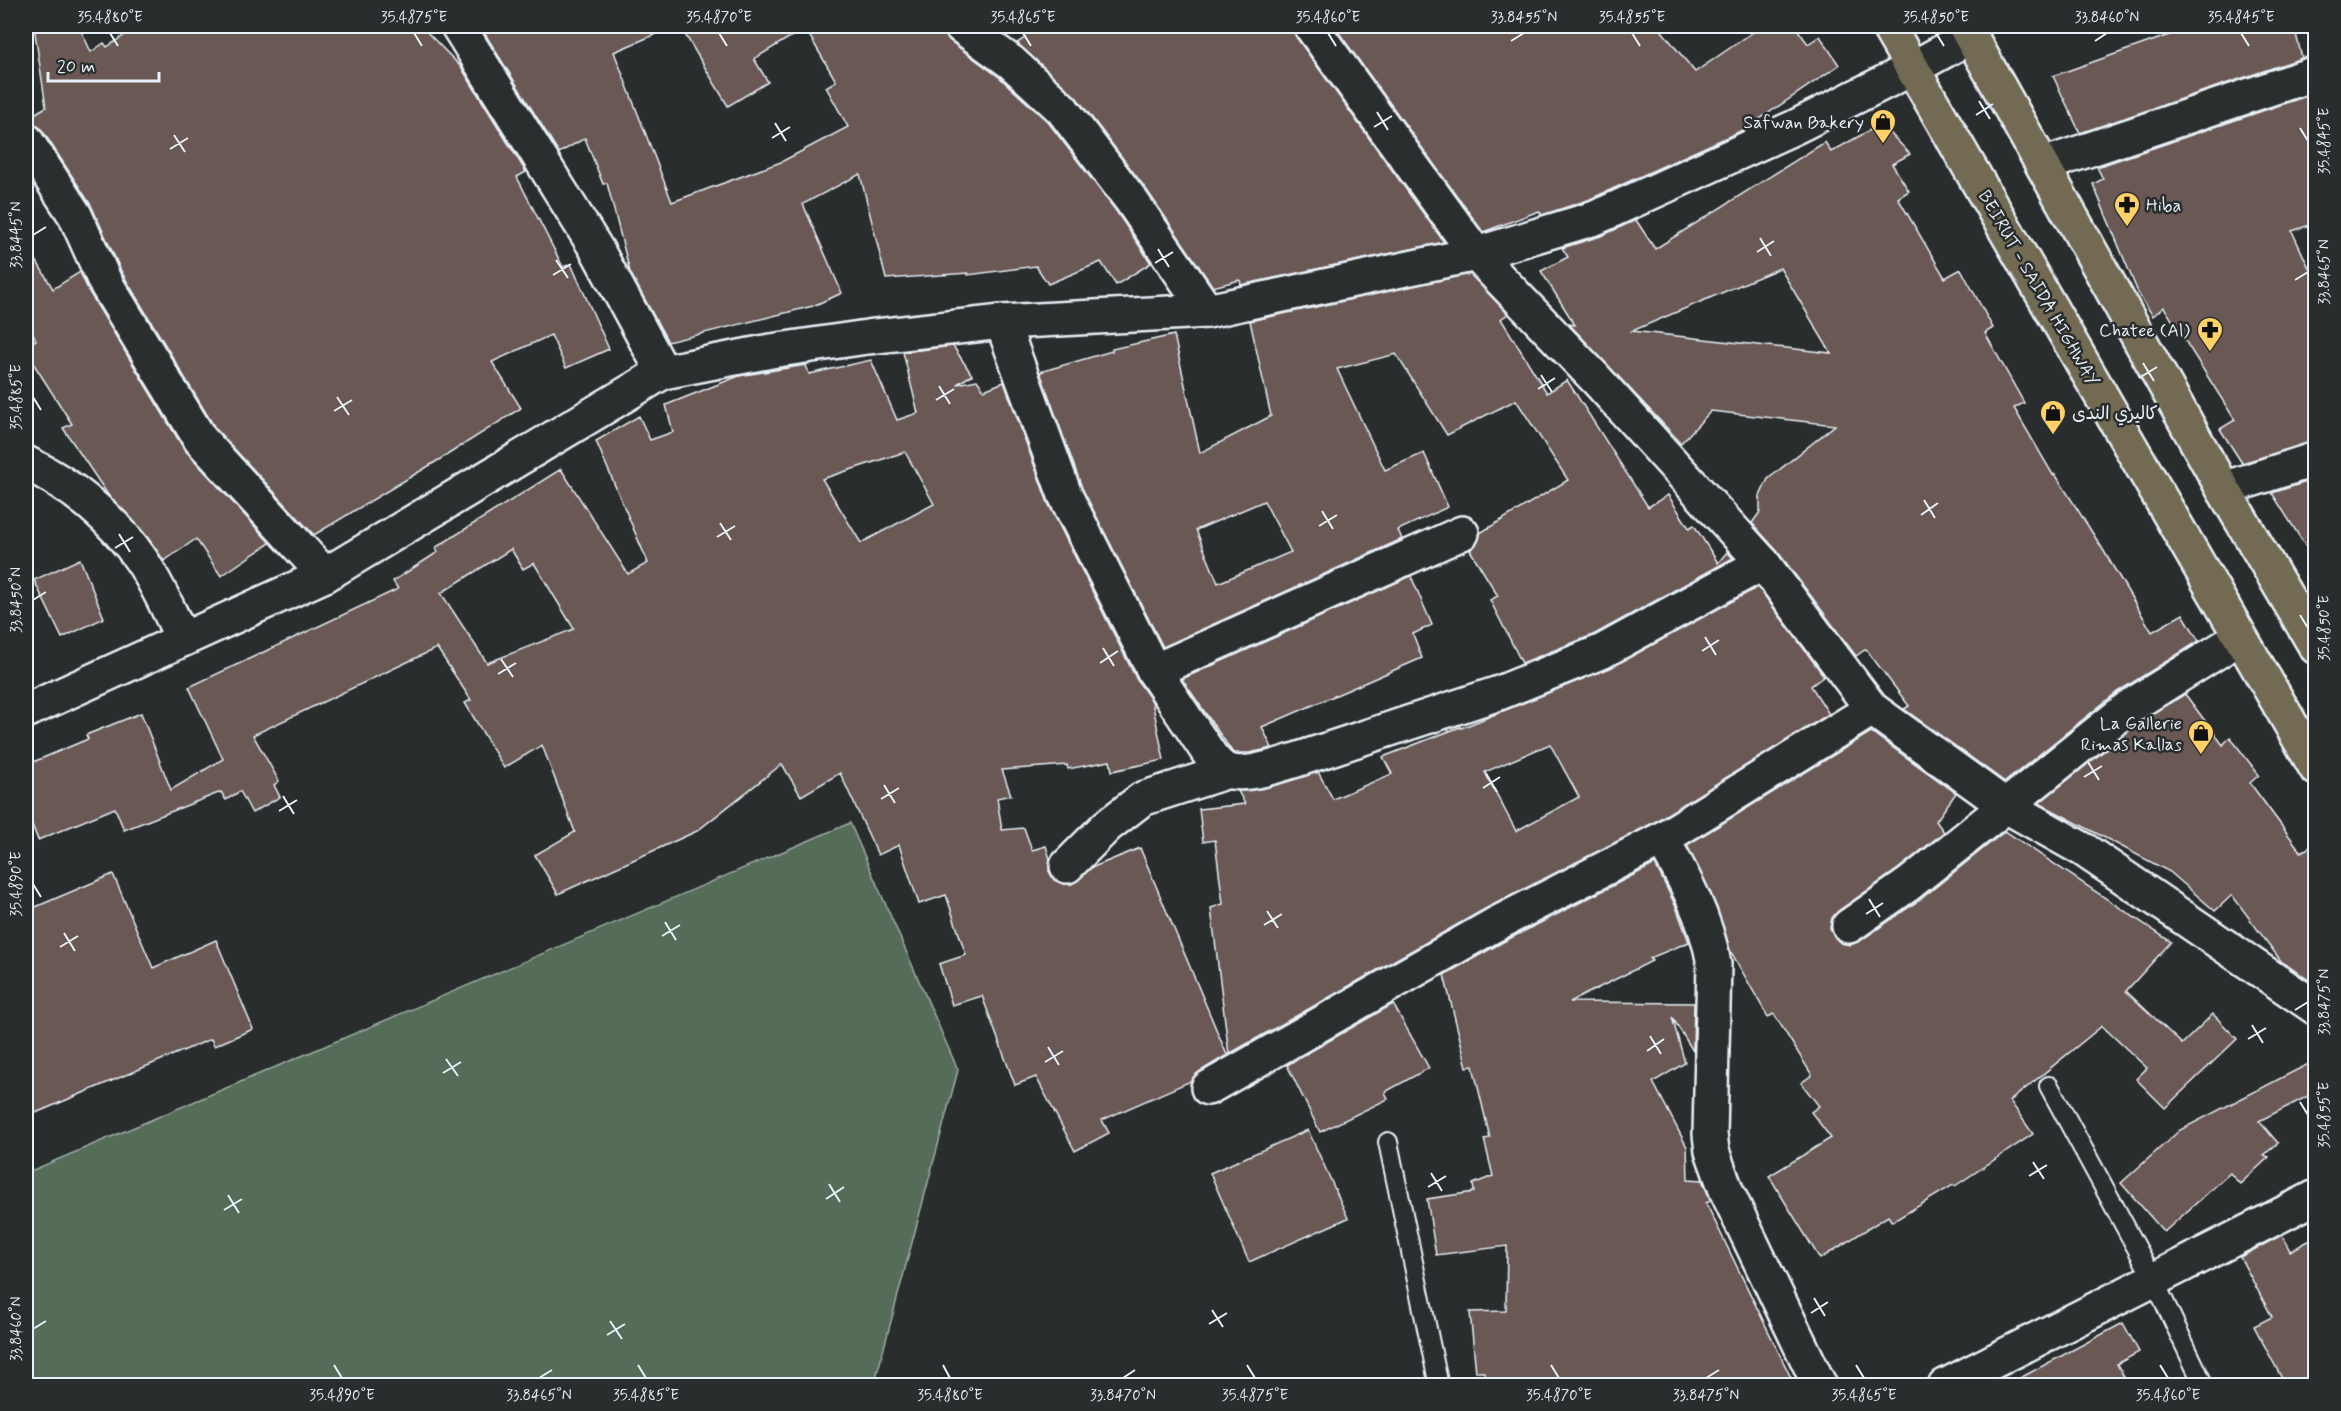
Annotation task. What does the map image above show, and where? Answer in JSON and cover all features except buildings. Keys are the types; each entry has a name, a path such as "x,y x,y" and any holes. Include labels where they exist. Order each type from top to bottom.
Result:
{"highway":[{"name":"BEIRUT - SAIDA HIGHWAY","path":"1888,26 2316,768"},
{"path":"1968,31 2223,489 2316,647"}],"street":[{"path":"458,26 597,250 663,372"},
{"path":"961,26 1011,62 1062,108 1131,200 1207,311"},
{"path":"1311,26 1476,254 1596,379 1763,563 1872,709 2006,806 2084,850 2316,1008"},
{"path":"26,711 325,575 663,372 771,351 1002,322 1207,311 1476,254 1595,218 1795,127 1912,68 1968,31"},
{"path":"2043,165 2316,74"},
{"path":"26,140 75,214 105,282 200,439 325,575"},
{"path":"1002,322 1065,495 1154,671 1210,755 1216,763 1228,771"},
{"path":"2223,489 2316,459"},
{"path":"26,463 76,494 108,519 142,561 183,639"},
{"path":"1154,671 1462,533"},
{"path":"1067,866 1107,826 1142,799 1228,771 1265,769 1293,761 1499,693 1603,651 1763,563"},
{"path":"1849,926 1909,884 2129,707 2239,638"},
{"path":"1208,1088 1494,925 1662,839 1872,709"},
{"path":"1662,839 1695,899 1714,964 1710,1134 1712,1151 1726,1190 1820,1386"},
{"path":"1945,1386 2153,1278 2316,1197"}],"lane":[{"path":"2049,1086 2153,1278 2204,1386"},
{"path":"1388,1142 1439,1386"}],"green space":[{"path":"850,823 958,1070 874,1385 26,1385 26,1173"}],"place":[{"name":"Safwan Bakery","path":"1883,145"},
{"name":"Hiba","path":"2127,228"},
{"name":"Chatee (Al)","path":"2210,353"},
{"name":"كاليري الندى","path":"2053,436"},
{"name":"La Gallerie Rimas Kallas","path":"2201,756"}]}
